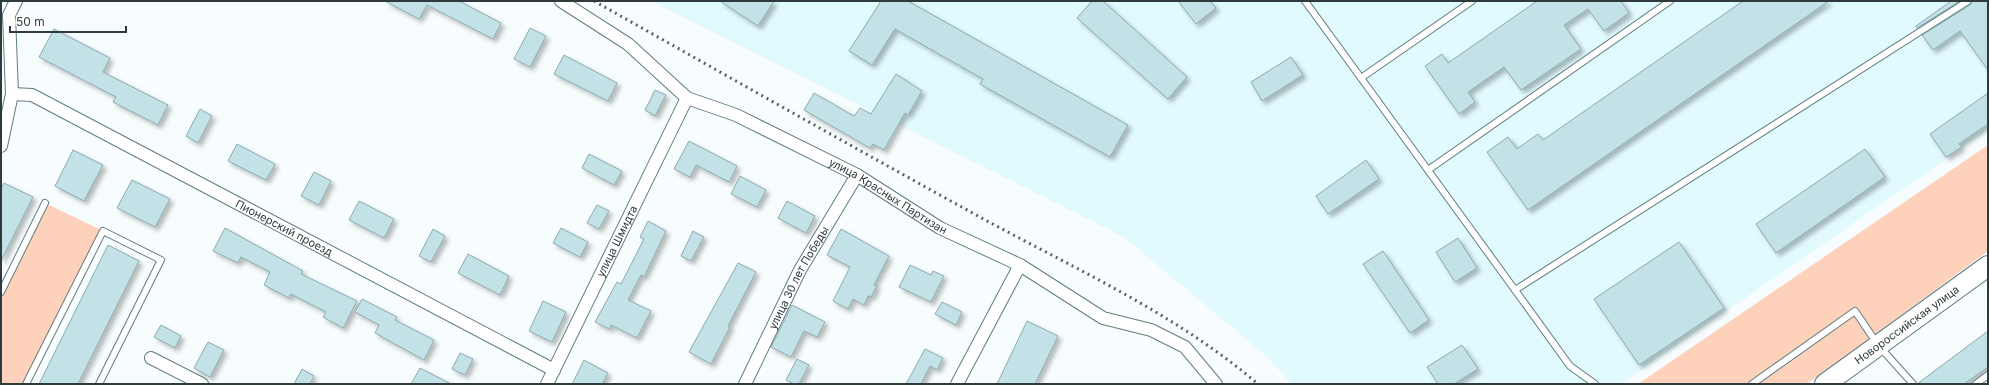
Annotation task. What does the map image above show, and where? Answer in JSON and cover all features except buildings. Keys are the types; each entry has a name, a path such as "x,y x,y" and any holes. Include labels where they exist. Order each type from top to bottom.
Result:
{"main road":[{"name":"Новороссийская улица","path":"1825,384 1988,266"}],"street":[{"path":"1,146 12,94 9,15 16,1"},
{"name":"улица Красных Партизан","path":"561,1 628,44 687,98 736,115 857,175 940,228 1020,265 1103,318 1151,330 1185,347 1216,384"},
{"name":"Пионерский проезд","path":"12,94 32,95 554,370"},
{"name":"улица Шмидта","path":"547,384 687,98"},
{"name":"улица 30 лет Победы","path":"745,384 800,270 857,175"},
{"path":"957,384 1020,265"},
{"path":"151,358 202,384"}],"lane":[{"path":"1305,1 1570,366 1595,384"},
{"path":"1361,78 1472,1"},
{"path":"1428,170 1670,1"},
{"path":"1514,290 1968,1"},
{"path":"1,292 45,203"},
{"path":"26,384 103,231 161,260 99,384"},
{"path":"1752,384 1854,310 1878,345 1913,384"},
{"path":"1976,384 1988,375"}],"shaded area":[{"path":"651,1 1988,1 1988,130 1621,384 1292,384 1265,355 1124,237"},
{"path":"1988,145 1988,251 1807,384 1638,384"},
{"path":"45,203 103,231 26,384 1,384 1,292"}],"railway":[{"path":"594,1 978,216 1158,313 1193,335 1258,384"}]}
